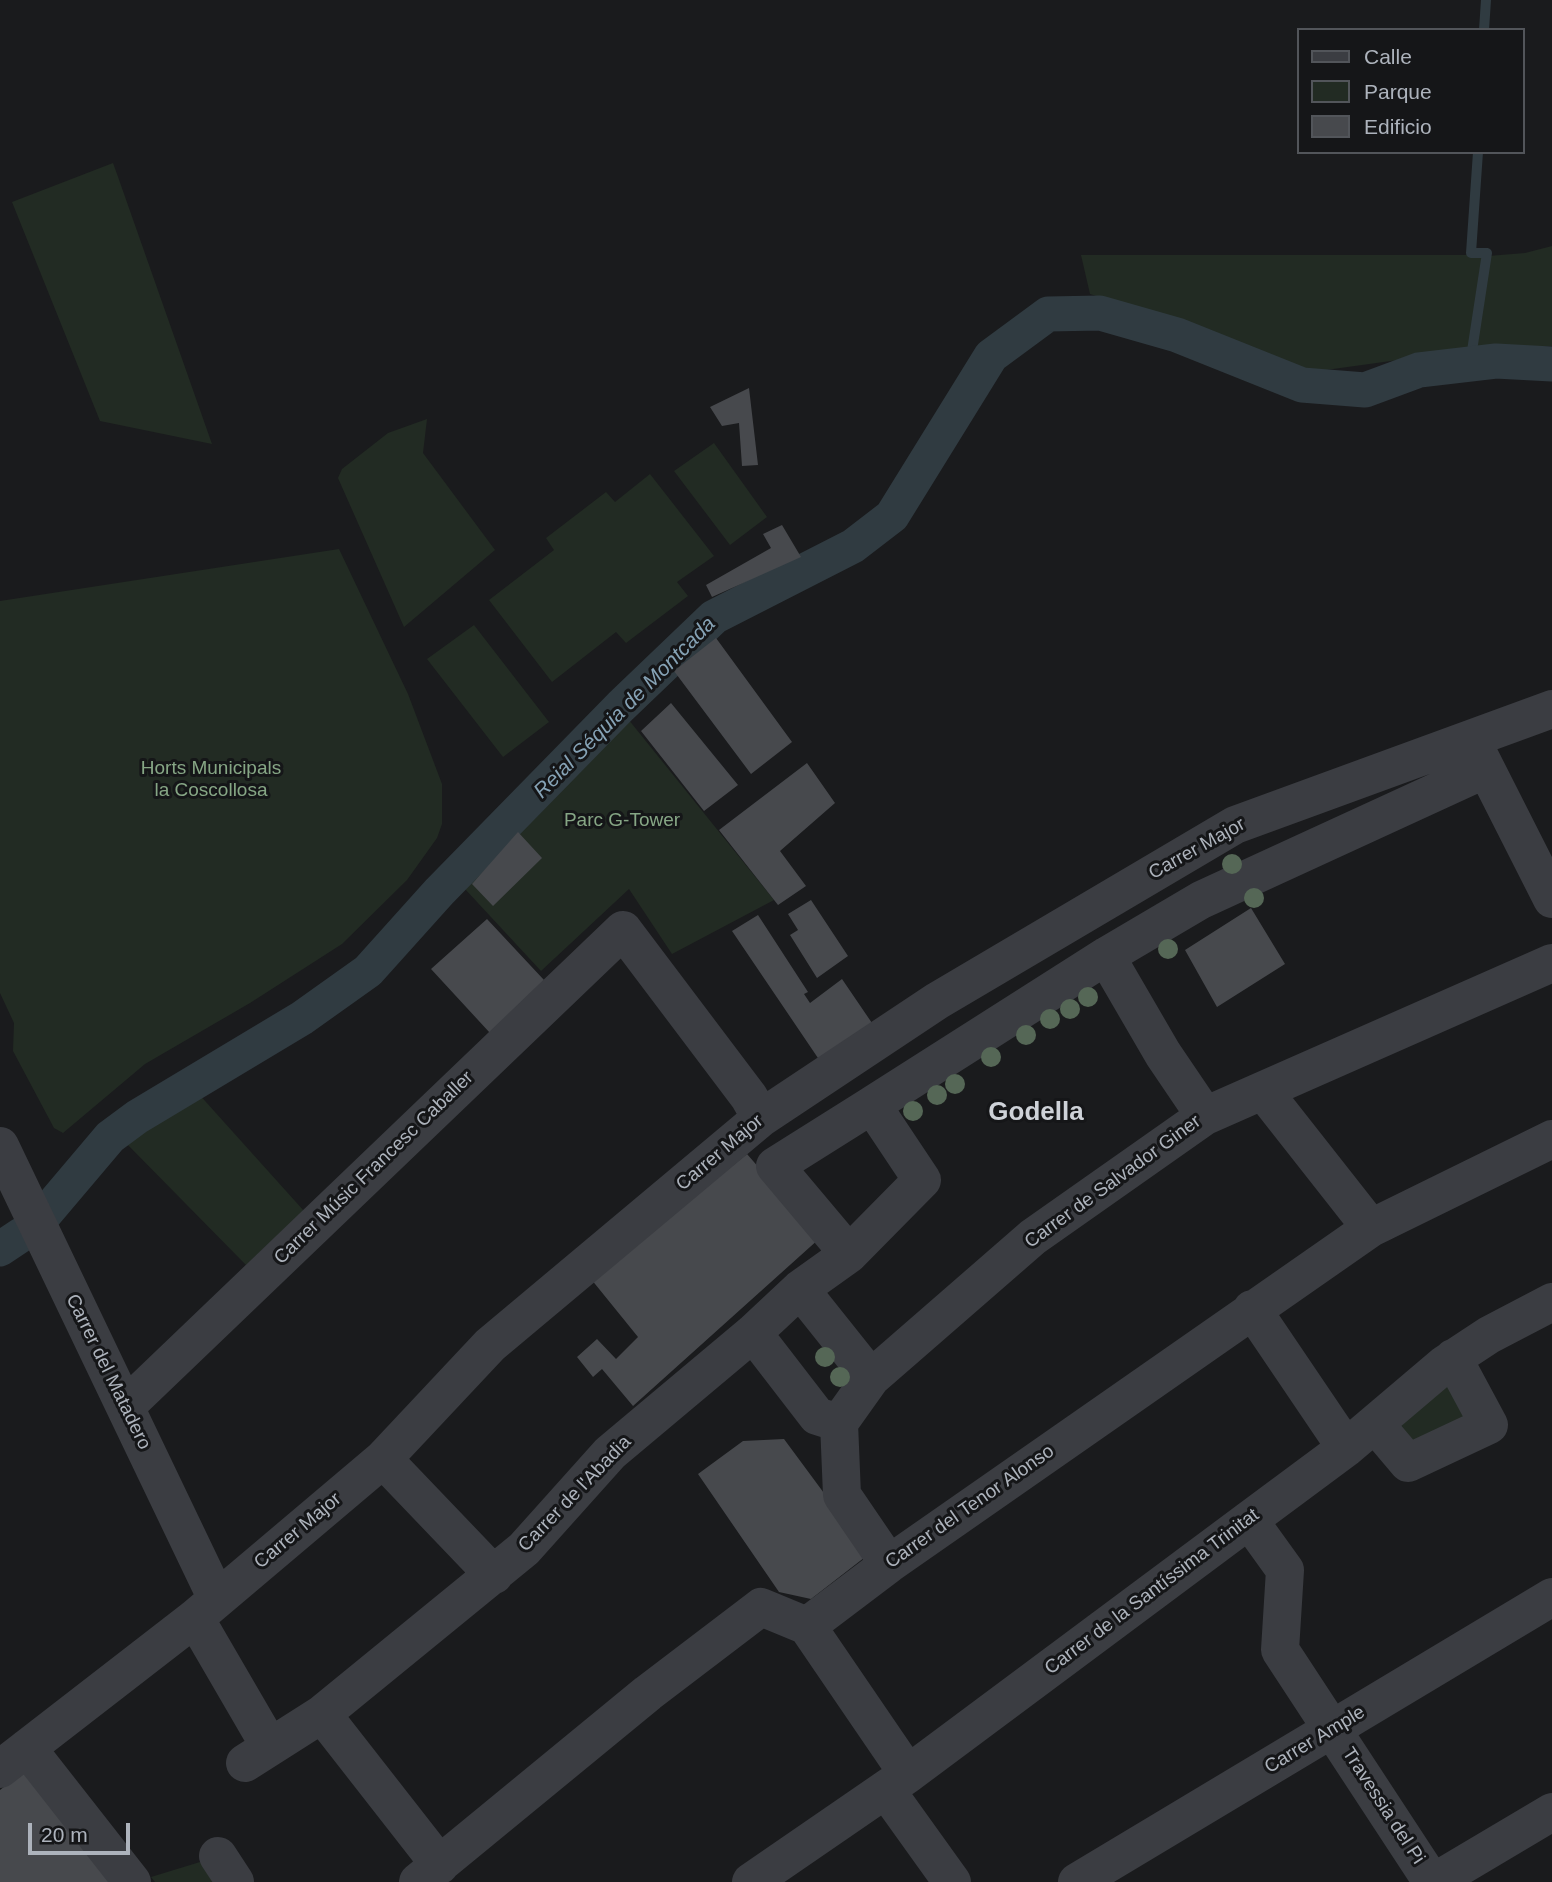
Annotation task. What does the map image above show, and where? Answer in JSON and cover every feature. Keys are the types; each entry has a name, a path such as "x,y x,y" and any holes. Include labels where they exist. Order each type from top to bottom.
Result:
{"street":[{"name":"Carrer Major","path":"13,1759 206,1609 383,1459 490,1345 761,1118 937,1001 1235,825 1478,754 1552,709"},
{"path":"849,1254 775,1166 1106,956 1201,900 1478,754 1552,899"},
{"name":"Carrer Músic Francesc Caballer","path":"125,1406 623,930 749,1097 761,1118"},
{"path":"1106,956 1163,1054 1205,1116"},
{"name":"Carrer de Salvador Giner","path":"839,1423 871,1378 1033,1237 1205,1116 1552,963"},
{"path":"1264,1092 1371,1228"},
{"name":"Carrer de l'Abadia","path":"258,1755 322,1714 494,1575 524,1549 610,1453 753,1333 800,1289 849,1254 922,1180 872,1105"},
{"name":"Carrer del Tenor Alonso","path":"807,1626 889,1564 1252,1308 1371,1228 1552,1139"},
{"name":"Carrer del Matadero","path":"0,1146 125,1406 206,1609 258,1755"},
{"path":"800,1289 871,1378"},
{"name":"Carrer de la Santíssima Trinitat","path":"751,1882 897,1782 1346,1448 1453,1358 1489,1335 1552,1302"},
{"path":"1252,1308 1346,1448"},
{"path":"753,1333 817,1416 839,1423 842,1495 889,1564"},
{"path":"1375,1424 1408,1464 1489,1425 1453,1358"},
{"path":"383,1459 494,1575"},
{"name":"Travessia del Pi","path":"1249,1520 1285,1570 1280,1650 1433,1882"},
{"name":"Carrer Ample","path":"1077,1882 1552,1597"},
{"path":"322,1714 429,1874 648,1693 761,1608 807,1626 952,1882"},
{"path":"13,1759 132,1882"},
{"path":"1433,1882 1552,1811"}],"green space":[{"path":"113,163 212,444 100,421 12,202"},
{"path":"1552,246 1552,346 1475,347 1488,256 1525,253"},
{"path":"1081,255 1484,255 1470,350 1326,370 1293,369 1254,356 1209,332 1090,294"},
{"path":"427,419 423,453 495,550 404,627 338,478 342,469 388,433"},
{"path":"714,443 767,517 730,545 674,471"},
{"path":"650,474 714,556 677,582 688,596 626,643 616,632 552,682 489,600 554,550 546,538 606,492 615,502"},
{"name":"Horts Municipals la Coscollosa","path":"339,549 408,694 442,784 442,824 437,838 407,880 342,944 250,1003 145,1064 63,1133 54,1128 13,1051 14,1023 0,993 0,601"},
{"path":"474,625 549,722 503,757 427,659"},
{"name":"Parc G-Tower","path":"624,714 774,900 672,954 629,889 541,971 465,889"},
{"path":"197,1092 304,1211 246,1265 122,1139"},
{"path":"1461,1360 1490,1419 1405,1455 1385,1423"},
{"path":"200,1862 213,1882 155,1882 151,1877"}],"building":[{"path":"749,388 758,465 742,466 739,423 722,426 710,407"},
{"path":"782,525 801,557 712,597 706,585 771,548 763,534"},
{"path":"716,638 792,742 751,774 674,671"},
{"path":"671,703 738,785 704,811 641,731"},
{"path":"807,763 835,803 780,851 806,886 778,905 719,830"},
{"path":"518,832 542,858 493,906 472,884"},
{"path":"811,900 848,956 817,978 790,935 798,930 788,914"},
{"path":"1251,908 1285,964 1217,1007 1185,950"},
{"path":"758,915 808,992 804,994 810,1003 842,979 874,1026 820,1061 732,931"},
{"path":"487,919 544,980 490,1033 431,969"},
{"path":"747,1154 820,1238 633,1406 602,1369 593,1377 577,1357 597,1339 616,1359 638,1337 591,1279"},
{"path":"784,1439 869,1554 811,1599 779,1592 698,1474 743,1441"},
{"path":"33,1764 131,1882 0,1882 0,1790"}],"waterway":[{"path":"1484,28 1486,0"},
{"path":"1470,364 1487,253 1471,253 1478,154"},
{"name":"Reial Séquia de Montcada","path":"44,1215 110,1137 137,1117 302,1018 368,971 439,892 621,706 714,617 853,546 892,516 991,356 1048,314 1100,313 1177,335 1302,385 1365,390 1419,370 1496,361 1552,364"},
{"name":"Reial Séquia de Montcada","path":"0,1249 21,1235"}],"district":[{"name":"Godella","path":"1036,1113"}]}
